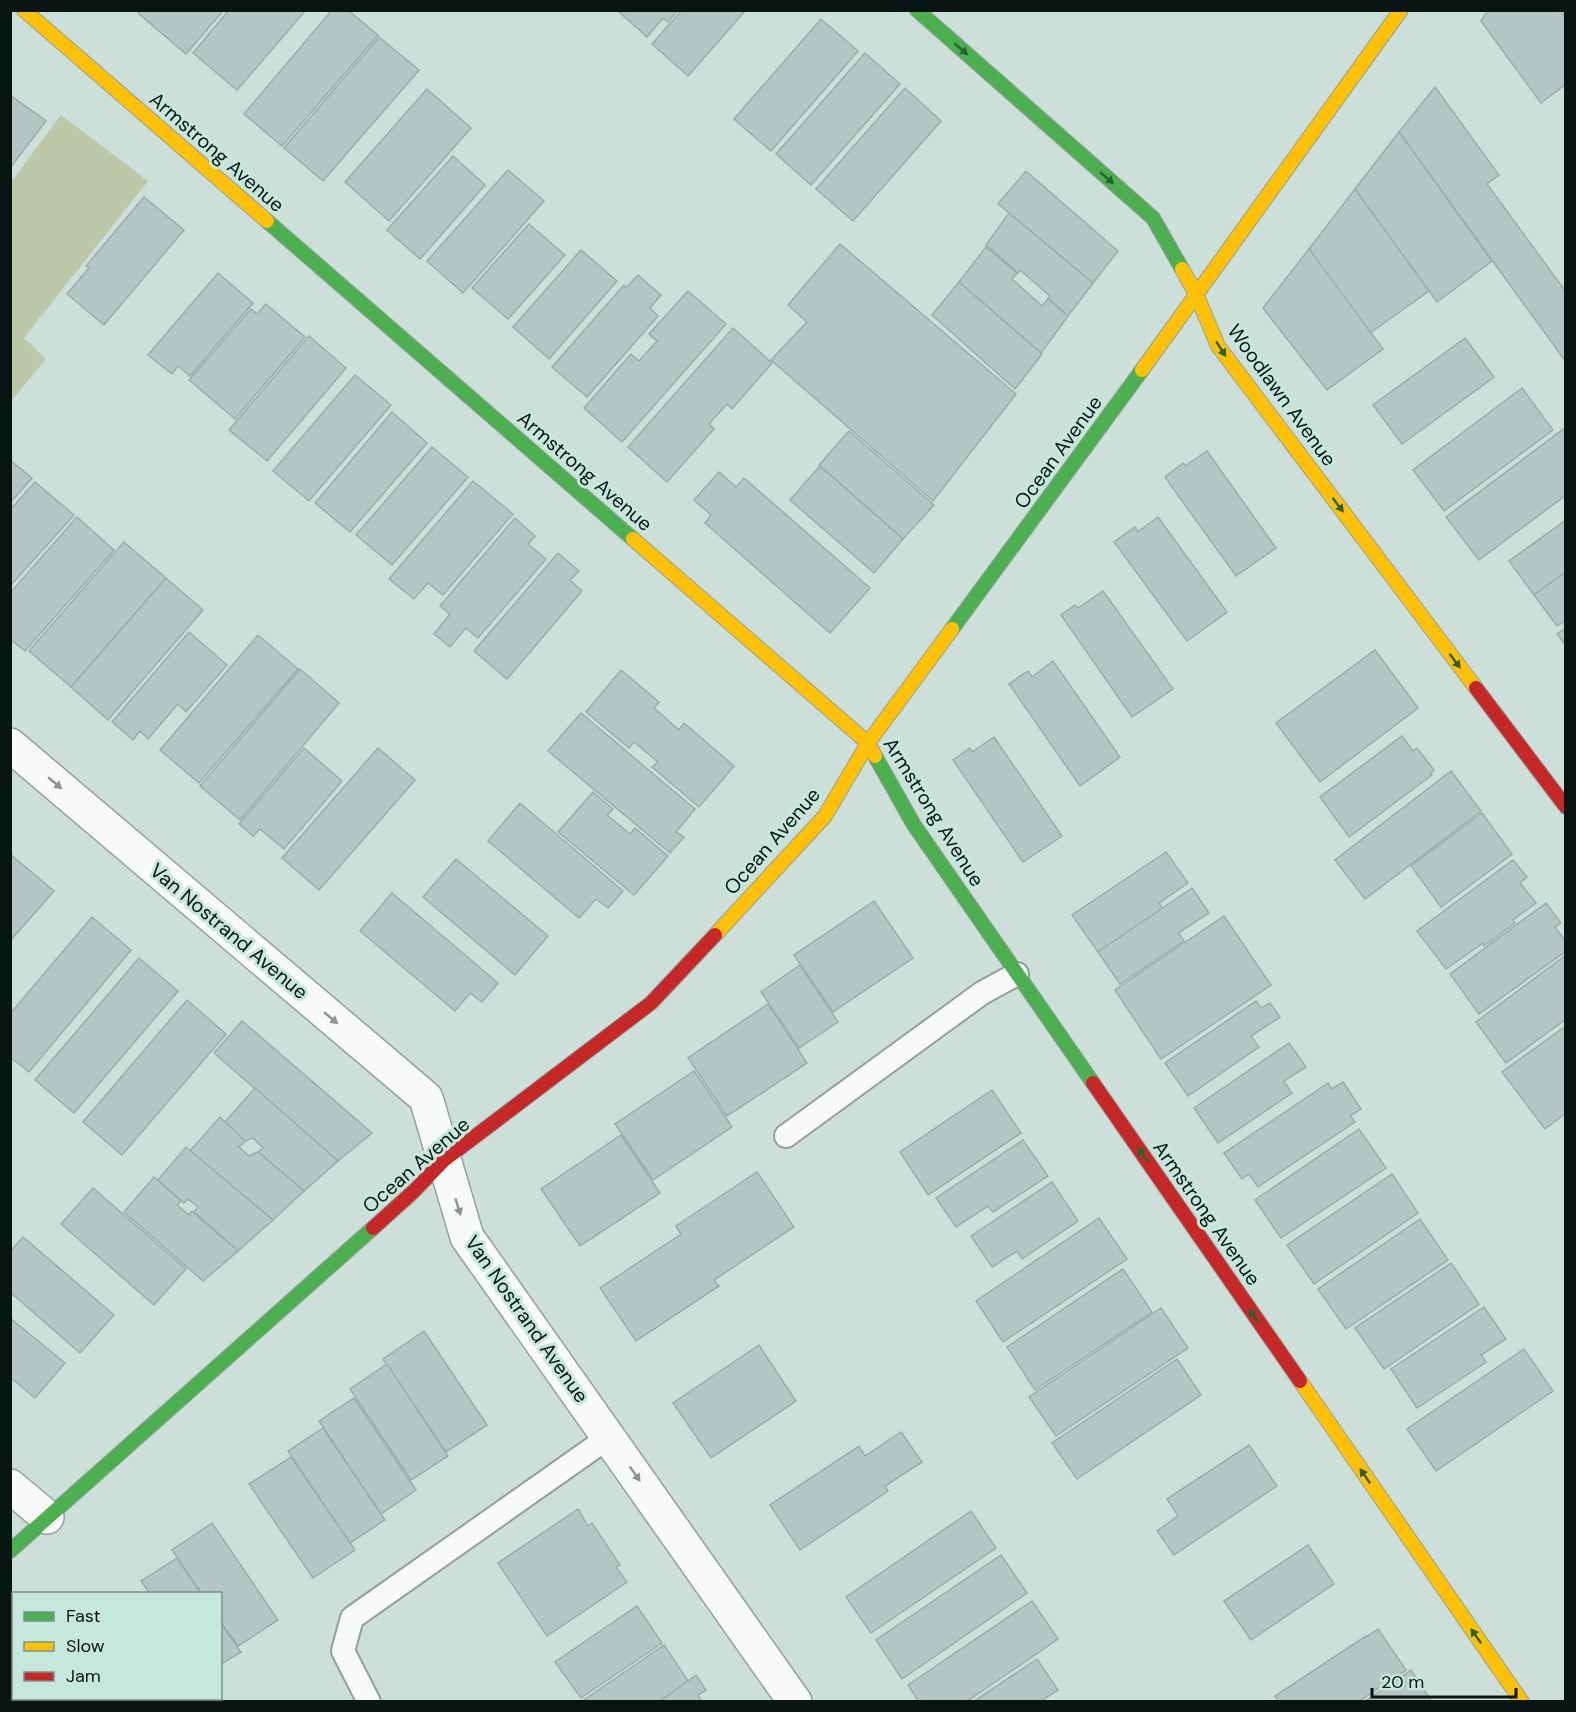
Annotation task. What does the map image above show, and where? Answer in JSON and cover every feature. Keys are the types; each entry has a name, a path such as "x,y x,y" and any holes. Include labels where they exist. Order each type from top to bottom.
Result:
{"street":[{"name":"Armstrong Avenue","path":"24,10 868,743 914,825 1522,1701"},
{"name":"Woodlawn Avenue","path":"917,10 1153,218 1197,296 1218,346 1566,807"},
{"name":"Ocean Avenue","path":"10,1551 413,1192 444,1160 651,1003 825,816 868,743 1197,296 1401,10"},
{"name":"Van Nostrand Avenue","path":"10,745 426,1098 467,1237 795,1701"},
{"path":"10,1486 47,1517"}],"lane":[{"path":"786,1136 982,993 1017,974"},
{"path":"369,1701 343,1651 352,1618 609,1437"}],"green space":[{"path":"61,115 148,181 24,338 46,359 11,401 11,182"}],"building":[{"path":"140,10 224,10 186,54 138,13"},
{"path":"229,10 306,10 237,90 193,53"},
{"path":"332,10 348,10 378,35 282,146 244,114"},
{"path":"617,10 678,10 668,22 663,18 647,37"},
{"path":"682,10 746,10 688,76 652,44"},
{"path":"1488,10 1560,10 1566,18 1566,84 1541,103 1481,21"},
{"path":"821,19 858,51 771,151 734,119"},
{"path":"379,37 419,70 323,181 284,148"},
{"path":"865,53 900,84 811,185 776,154"},
{"path":"1435,87 1499,175 1487,184 1566,292 1566,362 1399,132"},
{"path":"905,88 941,121 853,221 816,189"},
{"path":"427,89 471,128 389,221 345,182"},
{"path":"10,95 46,121 10,168"},
{"path":"1399,132 1492,261 1437,302 1355,189"},
{"path":"453,156 485,185 420,259 387,230"},
{"path":"508,170 544,201 463,293 427,261"},
{"path":"1026,171 1118,251 1093,283 998,204"},
{"path":"1355,189 1429,291 1370,333 1309,249"},
{"path":"144,197 184,230 104,325 67,294 89,268 86,266"},
{"path":"1009,213 1093,283 1068,316 1048,298 1050,296 1020,270 1018,273 986,245"},
{"path":"529,224 565,255 508,319 472,288"},
{"path":"840,244 1016,394 933,501 771,360 807,322 788,305"},
{"path":"986,247 1017,273 1012,279 1042,306 1048,299 1068,316 1041,353 959,282"},
{"path":"1309,249 1383,349 1327,390 1263,308"},
{"path":"581,250 617,281 549,359 513,327"},
{"path":"218,273 253,303 190,376 178,366 172,374 148,355"},
{"path":"638,275 661,295 650,308 658,316 587,397 552,367 624,285 626,288"},
{"path":"959,282 1042,354 1015,389 932,315"},
{"path":"688,291 726,324 622,442 584,408 631,354 639,361 657,341 649,334"},
{"path":"266,304 305,337 235,419 189,380 251,309 257,314"},
{"path":"733,328 772,363 732,409 727,404 709,424 714,429 667,482 628,447"},
{"path":"309,336 346,368 267,461 229,430"},
{"path":"1465,338 1494,377 1402,444 1373,405"},
{"path":"355,375 391,405 309,501 273,471"},
{"path":"1522,388 1553,430 1444,511 1413,470"},
{"path":"392,412 427,443 350,532 315,503"},
{"path":"1566,427 1566,495 1479,560 1446,517"},
{"path":"849,431 934,505 903,539 819,465"},
{"path":"432,447 468,477 392,565 356,535"},
{"path":"1207,451 1276,548 1236,576 1165,477 1183,463 1185,466"},
{"path":"10,460 32,478 10,503"},
{"path":"820,466 903,539 874,573 790,500"},
{"path":"719,472 736,487 744,478 870,588 830,633 705,523 711,515 694,500"},
{"path":"473,481 513,514 443,595 428,583 414,599 389,579"},
{"path":"35,482 74,515 10,586 10,510"},
{"path":"77,517 114,550 25,651 10,639 10,593"},
{"path":"1158,517 1227,612 1187,641 1114,542 1135,527 1138,532"},
{"path":"515,518 535,536 528,544 546,559 478,638 466,628 450,647 434,634 450,614 440,606"},
{"path":"1566,520 1566,572 1534,595 1509,561"},
{"path":"124,542 166,578 71,687 29,651"},
{"path":"558,553 579,571 570,580 582,591 507,679 474,651"},
{"path":"1566,572 1566,620 1557,626 1534,595"},
{"path":"166,578 203,610 108,720 71,687"},
{"path":"1103,591 1173,689 1132,717 1061,615 1075,605 1078,608"},
{"path":"1566,628 1566,646 1557,634"},
{"path":"189,632 227,665 186,712 178,704 148,739 140,731 133,740 112,722"},
{"path":"258,635 298,669 199,783 160,750"},
{"path":"1375,650 1418,708 1320,782 1276,723"},
{"path":"1053,661 1120,757 1080,786 1009,684 1028,671 1032,677"},
{"path":"300,669 339,703 240,820 200,786"},
{"path":"621,670 659,702 654,708 679,730 684,723 734,766 699,807 652,767 658,762 634,742 629,748 586,712"},
{"path":"581,713 695,809 676,832 684,837 670,853 548,751"},
{"path":"1402,736 1413,751 1417,748 1434,770 1430,774 1432,775 1349,837 1320,797"},
{"path":"994,737 1062,836 1023,862 953,760 970,748 972,752"},
{"path":"304,748 342,781 284,849 260,829 253,836 239,824"},
{"path":"378,748 415,780 319,890 282,858"},
{"path":"1451,771 1481,811 1365,899 1335,860"},
{"path":"593,792 613,809 607,815 630,834 635,828 668,856 634,895 558,832"},
{"path":"520,803 623,891 608,908 596,899 579,918 488,841"},
{"path":"1482,813 1512,854 1441,907 1411,866"},
{"path":"1166,852 1188,883 1159,903 1163,909 1098,952 1072,915"},
{"path":"10,854 54,891 10,941"},
{"path":"456,859 548,936 515,975 423,897"},
{"path":"1513,860 1527,877 1520,883 1536,903 1513,920 1515,923 1484,946 1483,943 1446,969 1417,931"},
{"path":"1192,888 1209,913 1178,933 1184,941 1120,984 1098,952"},
{"path":"392,893 498,983 482,1002 470,993 455,1011 360,931"},
{"path":"874,901 913,958 833,1012 794,955"},
{"path":"1546,903 1561,923 1555,927 1566,942 1566,951 1479,1014 1450,974"},
{"path":"1224,916 1271,985 1161,1059 1115,990"},
{"path":"92,917 131,950 29,1072 10,1057 10,1014"},
{"path":"1566,955 1566,1019 1506,1063 1476,1022"},
{"path":"139,958 178,991 74,1113 35,1080"},
{"path":"800,965 838,1022 799,1048 761,992"},
{"path":"187,1000 226,1034 122,1155 83,1122"},
{"path":"1256,1001 1261,1008 1270,1003 1280,1017 1251,1036 1259,1047 1188,1096 1165,1063"},
{"path":"768,1004 807,1063 727,1116 688,1058"},
{"path":"242,1021 372,1133 338,1161 214,1053"},
{"path":"1566,1026 1566,1113 1545,1129 1502,1072"},
{"path":"1289,1043 1306,1067 1284,1081 1292,1093 1218,1143 1194,1108"},
{"path":"694,1071 732,1127 653,1180 615,1124"},
{"path":"1343,1082 1361,1109 1350,1116 1355,1122 1258,1187 1249,1174 1242,1179 1224,1153 1328,1083 1332,1089"},
{"path":"255,1088 338,1161 304,1191 258,1152 263,1148 253,1138 245,1141 225,1122"},
{"path":"992,1090 1021,1133 928,1195 900,1152"},
{"path":"220,1117 245,1141 239,1147 249,1156 258,1152 304,1191 273,1220 190,1151"},
{"path":"1359,1129 1386,1168 1281,1238 1255,1200"},
{"path":"621,1135 660,1193 580,1246 541,1189"},
{"path":"1023,1140 1048,1176 993,1212 988,1206 956,1227 936,1198"},
{"path":"186,1147 273,1220 238,1251 194,1212 198,1207 188,1199 184,1203 158,1180"},
{"path":"757,1172 794,1227 714,1280 719,1286 636,1341 600,1288 681,1234 676,1226"},
{"path":"1392,1174 1418,1213 1314,1284 1287,1245"},
{"path":"154,1177 181,1201 177,1205 189,1215 192,1211 238,1251 203,1281 124,1212"},
{"path":"1052,1182 1078,1221 1022,1259 1017,1251 992,1267 971,1236"},
{"path":"93,1188 186,1269 154,1305 61,1224"},
{"path":"1099,1218 1127,1259 1003,1342 976,1301"},
{"path":"1420,1219 1448,1260 1346,1329 1318,1289"},
{"path":"23,1237 114,1315 80,1353 10,1292 10,1252"},
{"path":"1451,1263 1479,1304 1384,1369 1355,1328"},
{"path":"1123,1269 1152,1312 1035,1390 1007,1347"},
{"path":"1484,1307 1506,1339 1481,1355 1486,1362 1417,1408 1391,1369"},
{"path":"1161,1308 1188,1348 1056,1436 1029,1397"},
{"path":"10,1318 65,1363 35,1398 10,1377"},
{"path":"424,1331 487,1425 446,1452 383,1359"},
{"path":"759,1345 796,1401 711,1458 673,1403"},
{"path":"1524,1349 1553,1391 1436,1471 1407,1429"},
{"path":"1177,1359 1201,1395 1077,1479 1052,1443"},
{"path":"387,1364 448,1456 411,1480 350,1389"},
{"path":"354,1398 416,1490 381,1514 319,1421"},
{"path":"323,1428 385,1520 350,1543 288,1451"},
{"path":"901,1432 922,1462 885,1486 888,1491 800,1550 770,1505 859,1446 865,1456"},
{"path":"1249,1445 1277,1486 1174,1555 1157,1531 1178,1516 1167,1499"},
{"path":"291,1457 355,1550 313,1578 249,1484"},
{"path":"578,1509 588,1526 592,1523 620,1565 616,1567 627,1582 547,1636 498,1563"},
{"path":"971,1511 996,1548 871,1633 846,1597"},
{"path":"212,1523 278,1620 238,1646 222,1624 222,1592 201,1592 172,1550"},
{"path":"1308,1545 1334,1584 1251,1640 1224,1601"},
{"path":"1001,1555 1027,1593 902,1679 876,1640"},
{"path":"177,1558 200,1592 149,1592 141,1581"},
{"path":"1032,1601 1058,1639 966,1702 919,1702 908,1685"},
{"path":"637,1606 662,1643 581,1698 555,1662"},
{"path":"222,1625 241,1652 222,1664"},
{"path":"1378,1629 1406,1670 1358,1702 1279,1702 1275,1696"},
{"path":"664,1645 688,1681 658,1702 581,1702"},
{"path":"1037,1659 1058,1690 1044,1699 1045,1702 973,1702"},
{"path":"10,1663 12,1665 12,1700 35,1700 36,1702 10,1702"},
{"path":"1411,1670 1432,1702 1364,1702"},
{"path":"696,1675 706,1690 698,1695 702,1702 659,1702"},
{"path":"54,1700 116,1700 117,1702 55,1702"},
{"path":"117,1700 167,1700 168,1702 118,1702"}],"traffic: fast":[{"path":"917,10 1153,218 1182,269"},
{"path":"267,221 633,539"},
{"path":"952,629 1142,370"},
{"path":"875,756 914,825 1093,1083"},
{"path":"10,1551 373,1228"}],"traffic: slow":[{"path":"24,10 267,221"},
{"path":"1142,370 1401,10"},
{"path":"1182,269 1197,296 1218,346 1476,688"},
{"path":"633,539 868,743 875,756"},
{"path":"715,935 825,816 868,743 952,629"},
{"path":"1300,1381 1522,1702"}],"traffic: jam":[{"path":"1476,688 1566,807"},
{"path":"373,1228 444,1160 651,1003 715,935"},
{"path":"1093,1083 1300,1381"}]}
